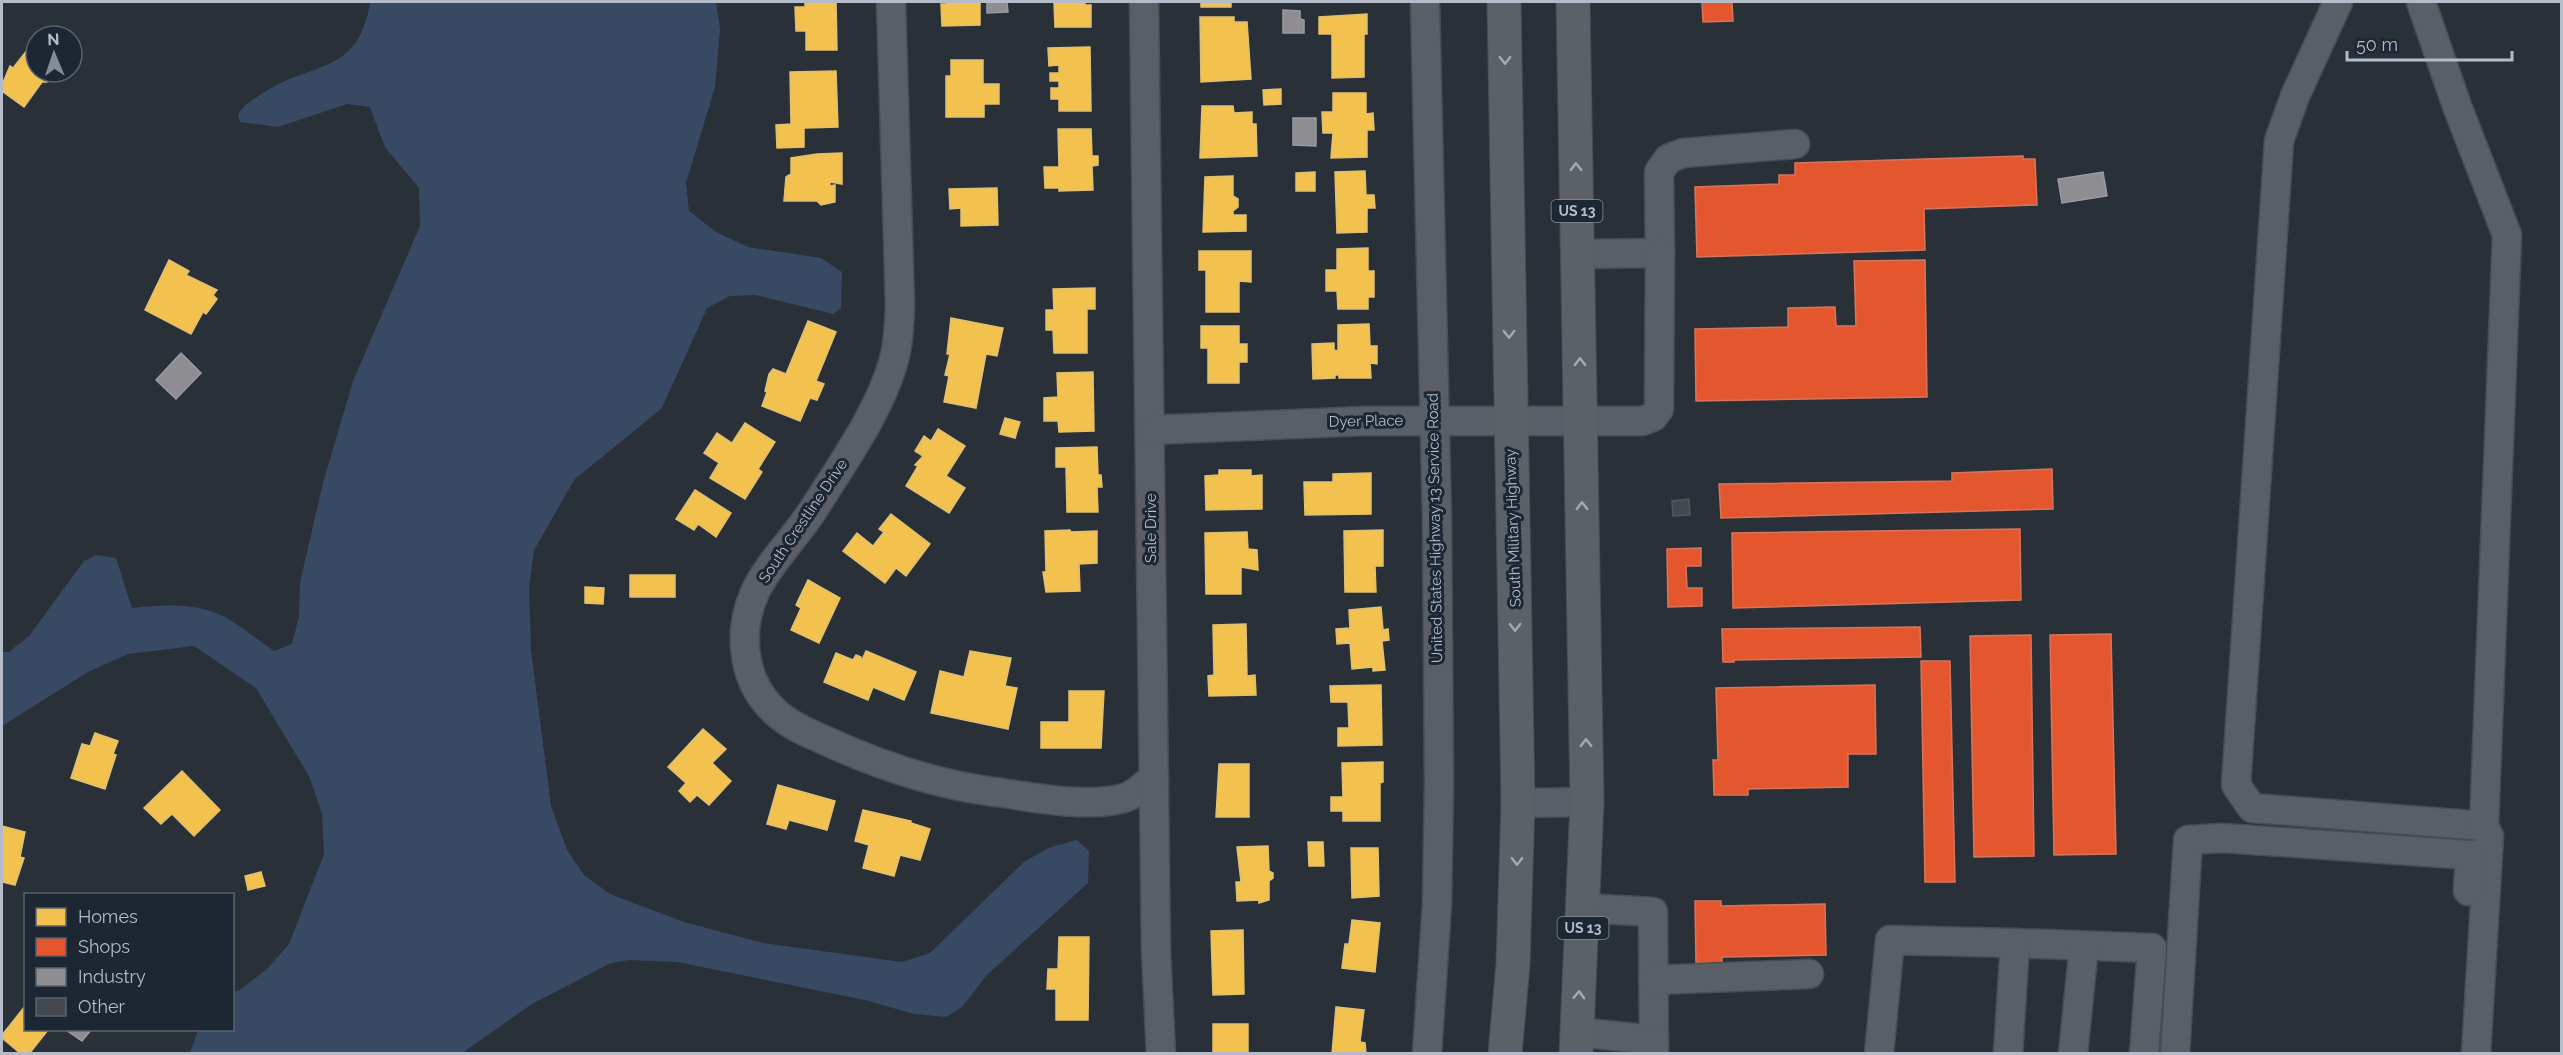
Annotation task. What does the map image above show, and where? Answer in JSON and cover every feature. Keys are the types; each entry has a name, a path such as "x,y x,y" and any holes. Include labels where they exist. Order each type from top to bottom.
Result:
{"main road":[{"name":"South Military Highway","path":"1504,2 1518,803 1513,964 1505,1053"},
{"name":"US 13","path":"1574,2 1587,802 1584,908 1576,1043"}],"street":[{"name":"South Crestline Drive","path":"891,2 900,305 899,334 893,364 858,438 813,510 755,592 747,616 744,641 746,661 754,683 767,703 780,716 800,729 856,755 921,777 977,789 1053,799 1093,801 1125,798 1154,777"},
{"name":"Sale Drive","path":"1144,2 1156,939 1161,1053"},
{"name":"United States Highway 13 Service Road","path":"1425,2 1434,420 1438,868 1426,1053"},
{"path":"2338,2 2295,96 2279,141 2236,785 2252,808 2484,826"},
{"path":"2421,2 2457,106 2507,235 2484,826 2489,836 2476,1053"},
{"path":"1578,254 1660,253 1659,172 1668,159 1683,153 1795,144"},
{"name":"Dyer Place","path":"1150,430 1434,420 1642,421 1653,417 1659,409 1660,253"},
{"path":"1518,803 1587,802"},
{"path":"2175,1053 2188,840 2223,838 2470,855 2458,1053"},
{"path":"1576,1043 1654,1046 1653,912 1584,908"},
{"path":"1879,1053 1890,940 2152,948 2144,1053"},
{"path":"2008,1053 2015,943"},
{"path":"2073,1053 2084,946"},
{"path":"1653,980 1809,975"}],"water":[{"path":"370,2 716,2 720,29 715,87 686,183 689,211 716,232 748,247 821,258 842,272 841,308 833,314 756,295 730,296 707,308 662,408 574,480 534,550 529,588 531,650 551,806 567,850 584,875 610,894 684,922 763,943 902,962 930,953 1025,861 1051,847 1077,840 1089,851 1088,883 987,975 962,1007 946,1017 914,1014 865,1000 677,962 629,960 611,963 532,1004 462,1053 190,1053 198,1031 234,1031 234,992 240,990 267,969 289,944 324,854 322,814 309,776 256,688 194,646 128,654 88,672 2,726 2,652 9,652 29,636 84,561 96,555 116,558 132,608 174,606 206,610 246,630 274,651 292,644 299,616 300,582 323,483 353,381 420,226 419,188 385,147 370,107 347,104 278,127 240,122 238,116 248,103 276,85 343,56 355,44 364,26"}],"building: Homes":[{"path":"805,2 836,2 837,50 806,50 806,31 796,31 795,7 805,7"},
{"path":"947,2 980,2 980,25 942,26 941,4 947,4"},
{"path":"1054,2 1085,2 1085,5 1091,5 1091,27 1055,27"},
{"path":"1201,2 1231,2 1231,7 1201,7"},
{"path":"1367,14 1367,34 1364,34 1364,77 1332,78 1332,34 1319,34 1319,17"},
{"path":"1200,17 1234,17 1234,22 1247,22 1251,79 1201,82"},
{"path":"1090,47 1091,111 1059,111 1059,99 1051,99 1051,88 1059,88 1059,81 1050,81 1050,73 1059,73 1059,65 1049,66 1048,48"},
{"path":"24,54 24,84 41,84 24,107 2,91 2,85 10,66 13,68"},
{"path":"951,60 983,60 983,84 999,84 999,104 984,104 984,117 946,117 946,76 951,76"},
{"path":"836,71 838,127 804,128 804,147 777,148 776,125 791,124 790,72"},
{"path":"1281,89 1281,104 1264,105 1263,90"},
{"path":"1333,93 1366,93 1366,114 1373,113 1374,130 1367,130 1367,157 1331,158 1333,133 1323,133 1322,112 1333,112"},
{"path":"1202,106 1233,106 1234,113 1252,112 1252,124 1256,124 1257,156 1200,158"},
{"path":"1058,129 1091,129 1092,156 1098,156 1098,165 1092,166 1093,190 1059,191 1059,188 1045,188 1044,167 1059,167"},
{"path":"842,153 842,184 830,182 830,186 835,185 835,202 821,205 817,201 784,201 786,177 791,174 791,158"},
{"path":"1365,171 1366,195 1374,195 1375,208 1367,208 1367,232 1337,233 1335,172"},
{"path":"1315,172 1315,191 1296,191 1296,173"},
{"path":"1233,176 1233,196 1238,199 1238,207 1233,211 1233,215 1246,215 1246,231 1203,232 1205,177"},
{"path":"997,188 998,225 961,226 961,208 950,209 949,189"},
{"path":"1368,248 1368,271 1374,271 1374,297 1368,297 1368,309 1338,309 1337,291 1326,291 1326,270 1337,270 1337,249"},
{"path":"1199,251 1251,251 1251,282 1239,281 1239,312 1206,312 1206,270 1199,270"},
{"path":"169,260 189,271 186,275 217,290 213,295 217,299 206,314 203,312 191,334 145,310"},
{"path":"1095,288 1095,309 1087,309 1087,353 1054,353 1053,330 1046,330 1046,310 1054,310 1053,289"},
{"path":"951,318 1003,328 997,356 986,354 976,408 944,402 949,376 945,375 950,354 947,354"},
{"path":"808,321 836,332 816,381 824,384 817,400 810,398 800,421 762,406 767,392 765,391 769,374 773,369 786,374"},
{"path":"1369,324 1370,346 1377,346 1377,364 1370,363 1371,378 1339,378 1339,375 1335,375 1335,378 1313,379 1312,344 1334,343 1334,350 1338,351 1338,325"},
{"path":"1201,326 1239,326 1239,344 1247,344 1247,362 1239,362 1239,383 1208,383 1208,348 1201,348"},
{"path":"1093,372 1094,431 1059,432 1058,421 1044,421 1044,398 1058,397 1057,373"},
{"path":"1005,418 1020,422 1015,438 1000,434"},
{"path":"745,423 775,442 758,469 762,472 745,499 710,478 719,463 704,453 717,433 732,443"},
{"path":"938,429 965,446 946,476 965,488 949,513 906,486 918,466 915,465 923,456 915,451 924,436 931,441"},
{"path":"1097,447 1098,475 1101,475 1102,487 1097,487 1098,512 1067,512 1066,467 1056,467 1056,448"},
{"path":"1219,470 1251,470 1251,476 1262,475 1262,509 1206,510 1205,476 1219,475"},
{"path":"1371,473 1371,514 1305,515 1304,482 1333,482 1333,474"},
{"path":"695,490 731,513 716,537 698,524 694,530 676,519"},
{"path":"891,514 930,544 906,576 896,568 885,583 843,551 857,533 873,546 884,532 879,529"},
{"path":"1070,530 1071,532 1097,531 1097,563 1079,564 1080,591 1046,592 1043,572 1046,572 1045,531"},
{"path":"1383,530 1383,566 1375,566 1376,592 1345,592 1344,531"},
{"path":"1247,532 1248,549 1257,550 1258,570 1241,567 1241,594 1206,594 1205,533"},
{"path":"630,575 675,575 675,597 630,597"},
{"path":"808,580 840,598 819,643 791,630 801,608 796,605"},
{"path":"585,587 604,588 603,604 585,603"},
{"path":"1381,607 1383,630 1388,629 1389,640 1382,641 1385,670 1373,671 1373,667 1352,669 1350,643 1337,644 1336,629 1350,628 1349,610"},
{"path":"1246,624 1247,676 1255,675 1256,695 1209,696 1208,676 1214,675 1213,625"},
{"path":"866,651 916,672 904,700 873,687 868,700 824,682 836,653 853,660 856,655 861,657 861,662"},
{"path":"970,651 1011,658 1005,686 1017,688 1008,729 931,713 940,671 964,677"},
{"path":"1381,685 1382,745 1338,746 1338,728 1349,728 1348,702 1331,702 1330,686"},
{"path":"1069,691 1104,691 1101,748 1041,748 1041,722 1069,722"},
{"path":"703,729 726,749 712,763 731,781 709,805 697,795 690,802 679,791 686,783 668,767"},
{"path":"95,733 118,741 105,789 71,778 82,744 90,746"},
{"path":"1383,762 1383,782 1380,783 1380,821 1343,821 1343,811 1331,811 1331,797 1343,797 1342,763"},
{"path":"1219,764 1249,764 1249,817 1216,817"},
{"path":"182,771 220,810 194,836 172,814 161,824 144,808"},
{"path":"778,785 835,801 827,830 789,820 786,829 767,824"},
{"path":"863,810 911,821 911,823 930,829 920,860 900,855 894,876 863,868 869,845 855,841"},
{"path":"2,826 25,832 20,857 24,858 15,885 2,882"},
{"path":"1308,842 1323,842 1324,866 1309,866"},
{"path":"1268,846 1269,871 1273,873 1273,878 1269,881 1269,900 1259,903 1259,900 1237,901 1236,882 1241,882 1237,847"},
{"path":"1351,848 1378,848 1379,896 1352,898"},
{"path":"261,872 265,886 248,890 245,876"},
{"path":"1352,920 1380,923 1375,972 1342,968 1345,944 1349,944"},
{"path":"1243,930 1244,994 1213,995 1211,931"},
{"path":"1059,937 1089,937 1088,1020 1056,1020 1056,989 1047,989 1048,969 1058,969"},
{"path":"1336,1007 1364,1010 1360,1042 1365,1043 1366,1054 1332,1054"},
{"path":"24,1008 24,1031 47,1031 29,1054 21,1054 2,1038"},
{"path":"1213,1024 1248,1024 1248,1054 1213,1054"}],"building: Shops":[{"path":"1702,2 1732,2 1733,21 1703,22"},
{"path":"2023,156 2023,159 2035,159 2037,205 1924,209 1925,250 1697,257 1695,187 1779,184 1779,175 1795,175 1795,163"},
{"path":"1925,260 1927,397 1696,401 1695,329 1788,327 1788,308 1835,307 1836,326 1856,326 1854,261"},
{"path":"2052,469 2053,509 1721,518 1719,484 1952,481 1952,473"},
{"path":"2020,529 2021,600 1733,608 1732,533"},
{"path":"1701,548 1701,566 1686,566 1687,588 1702,588 1702,606 1668,607 1667,549"},
{"path":"1920,627 1921,657 1723,662 1722,629"},
{"path":"2111,634 2116,854 2054,855 2050,635"},
{"path":"2031,635 2034,856 1974,857 1970,636"},
{"path":"1921,661 1950,661 1955,882 1925,882"},
{"path":"1875,685 1876,754 1848,754 1848,787 1748,789 1748,795 1714,795 1713,760 1718,760 1716,688"},
{"path":"1695,901 1721,901 1721,906 1825,904 1826,955 1722,957 1722,970 1708,970 1708,963 1696,963"}],"building: Industry":[{"path":"987,2 1007,2 1008,12 987,13"},
{"path":"1283,10 1300,11 1300,19 1304,20 1304,33 1283,33"},
{"path":"1293,118 1316,118 1316,146 1293,145"},
{"path":"2103,172 2107,196 2062,203 2058,179"},
{"path":"181,353 201,373 176,399 156,380"},
{"path":"67,1031 90,1031 82,1041"}],"building: Other":[{"path":"1689,499 1690,515 1673,516 1672,501"}]}
